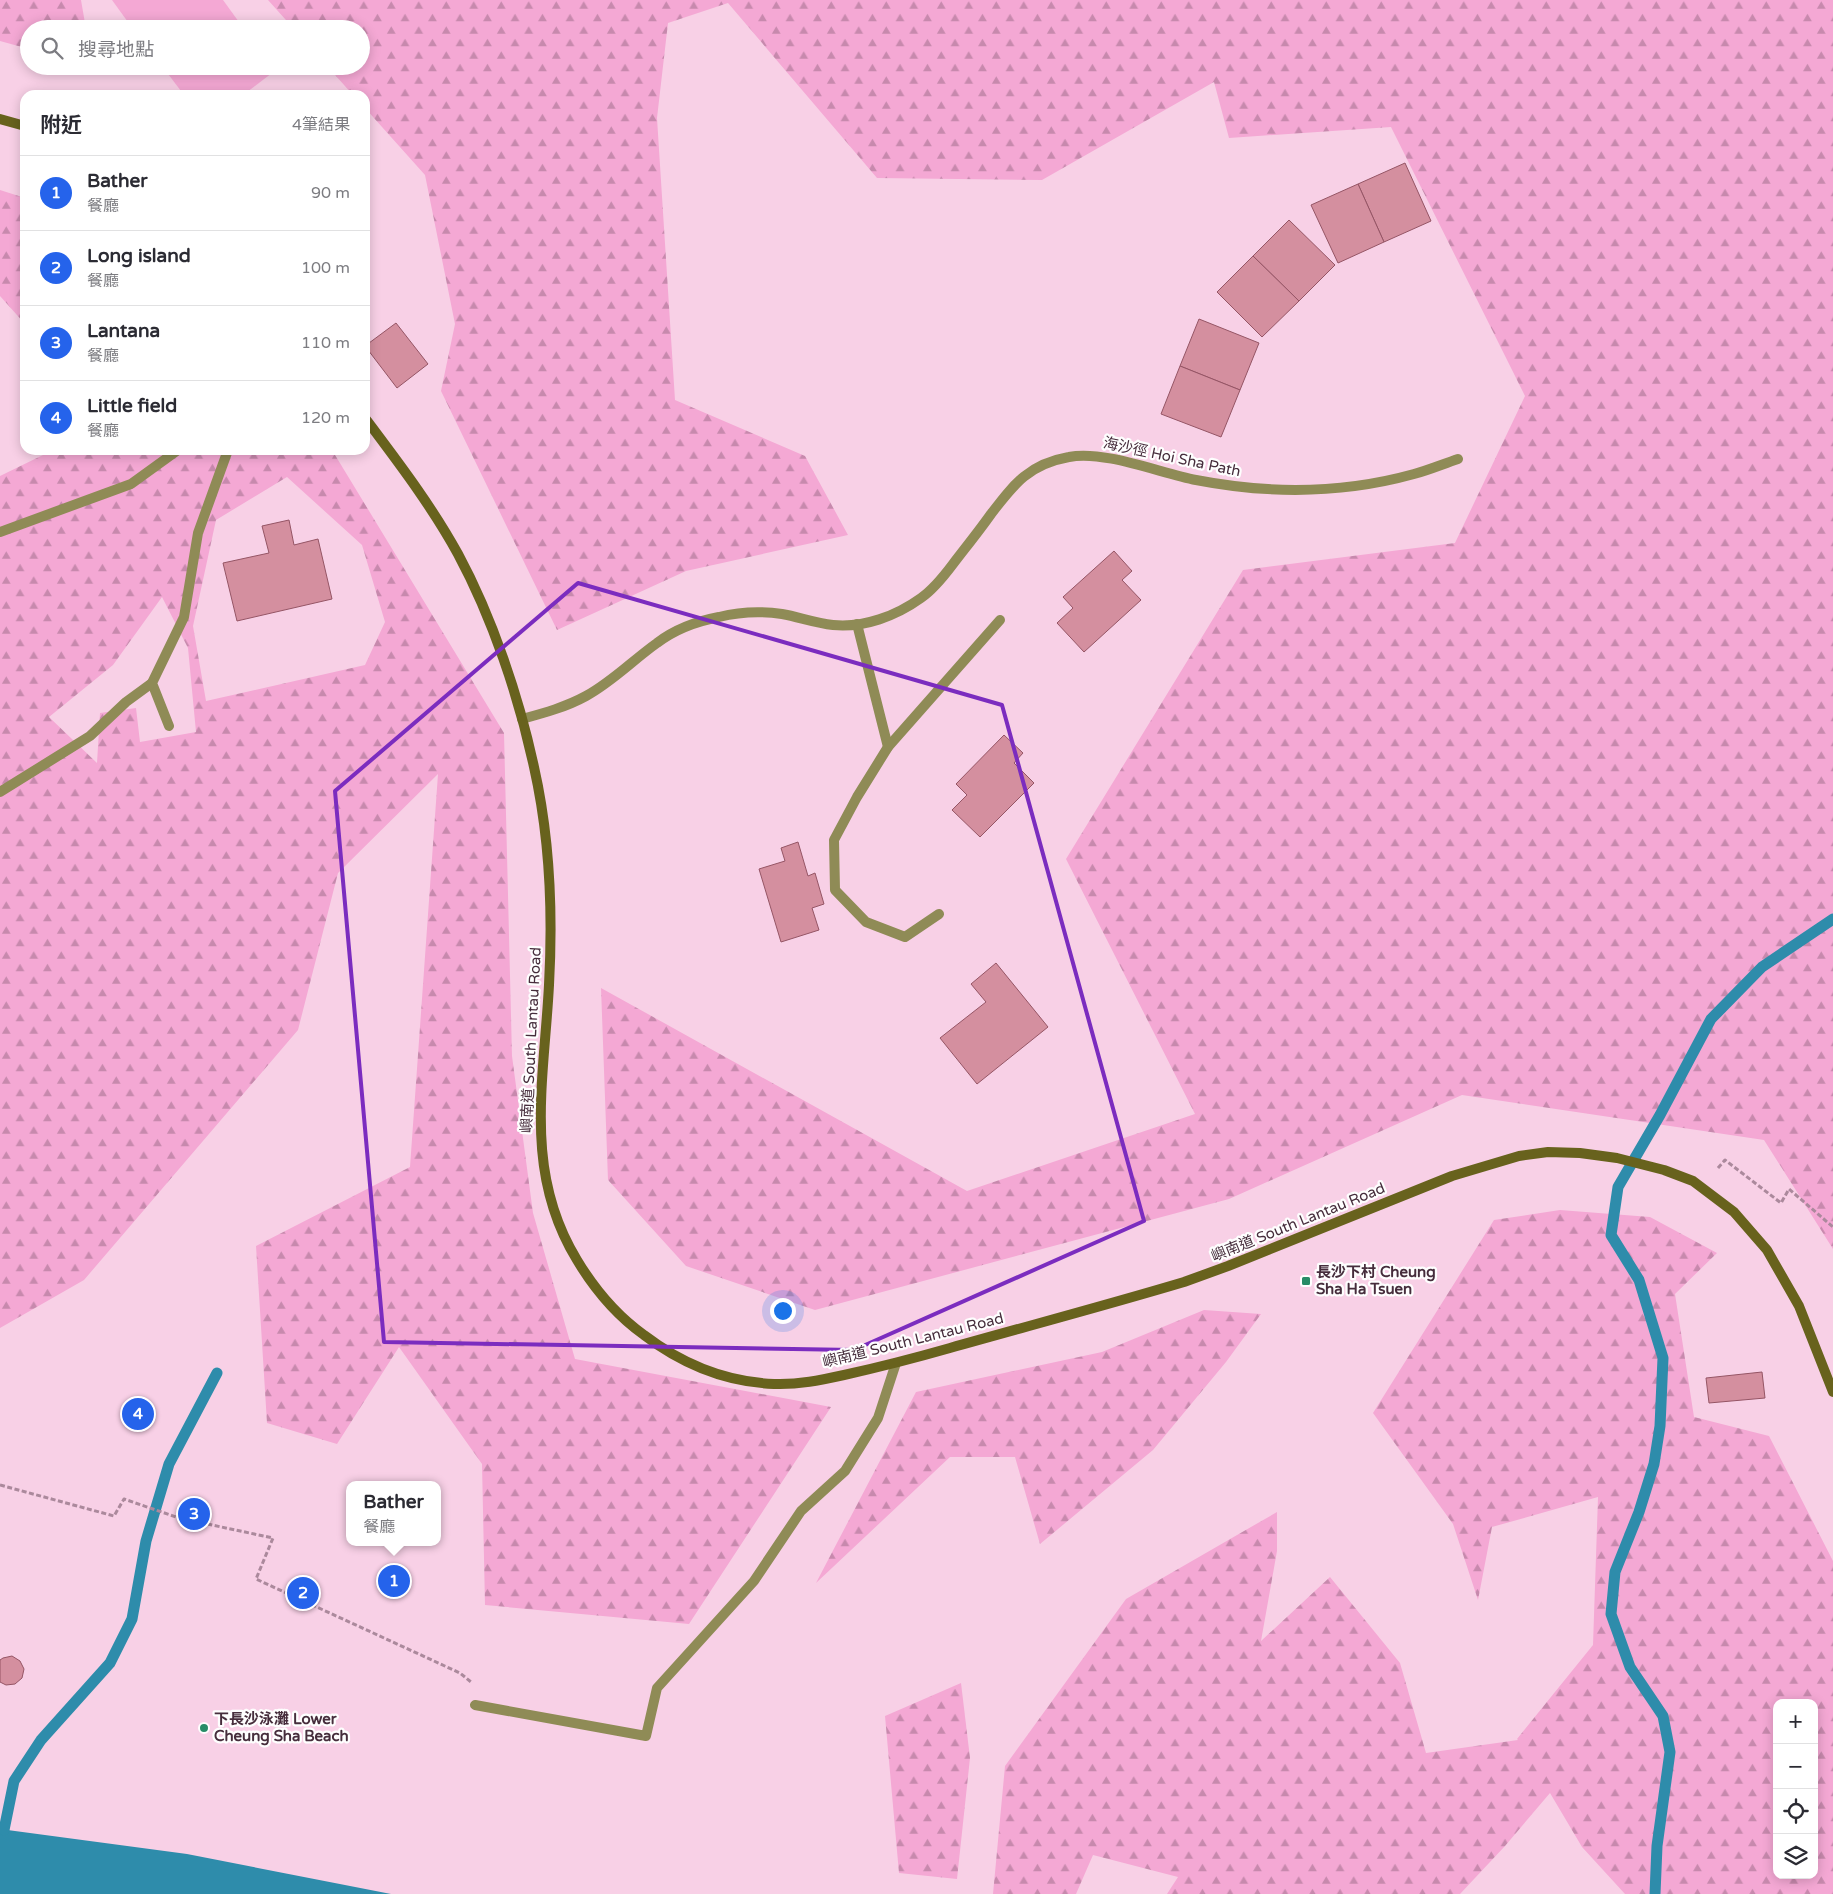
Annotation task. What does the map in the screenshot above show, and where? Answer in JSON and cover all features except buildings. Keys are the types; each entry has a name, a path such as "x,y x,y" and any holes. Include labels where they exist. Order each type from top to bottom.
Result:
{"main road":[{"path":"0,118 20,124"},
{"name":"嶼南道 South Lantau Road","path":"370,424 406,471 458,555 480,600 500,651 522,719 534,767 549,868 550,962 541,1108 544,1173 549,1198 558,1223 572,1252 588,1278 609,1305 629,1324 674,1355 699,1367 737,1379 778,1384 824,1379 896,1363 1184,1282 1452,1176 1483,1166 1518,1156 1548,1152 1580,1153 1617,1158 1664,1170 1693,1181 1734,1212 1766,1250 1800,1306 1833,1392"}],"street":[{"path":"0,532 131,484 171,455"},
{"path":"0,792 90,736 126,702 152,683 184,617 198,533 226,455"},
{"name":"海沙徑 Hoi Sha Path","path":"522,719 561,708 587,696 612,680 659,641 688,626 718,617 750,612 782,614 836,625 857,624 881,619 904,610 924,596 941,580 1011,488 1028,473 1048,462 1070,456 1092,455 1191,479 1228,486 1274,491 1321,490 1368,484 1414,474 1458,459"},
{"path":"939,914 905,937 866,922 836,890 834,840 857,797 888,747 1000,620"},
{"path":"857,624 888,747"},
{"path":"152,683 169,726"},
{"path":"475,1705 646,1736 657,1688 754,1581 801,1511 845,1471 878,1418 896,1363"}],"path":[{"path":"1718,1168 1725,1160 1781,1203 1789,1189 1833,1227"},
{"path":"0,1485 114,1516 124,1499 179,1518 273,1538 256,1579 460,1672 480,1688 475,1705"}],"highlighted area":[{"path":"578,583 1002,705 1144,1221 854,1350 384,1342 335,791"}],"green space":[{"path":"0,0 81,0 84,20 20,20 20,47 0,41"},
{"path":"112,0 223,0 237,20 126,20"},
{"path":"268,0 1833,0 1833,1249 1764,1140 1462,1095 1229,1199 815,1310 686,1266 608,1180 601,988 967,1191 1195,1114 1066,859 1243,570 1455,543 1525,396 1391,127 1229,138 1214,82 1042,180 877,178 728,3 668,23 657,118 675,400 805,456 848,535 686,571 557,630 441,391 455,324 425,175 370,114 370,90 349,90 335,75 370,75 370,20 286,20"},
{"path":"169,75 269,75 250,90 180,90"},
{"path":"0,190 20,196 20,318 0,296"},
{"path":"43,455 335,455 504,733 512,1056 533,1213 575,1359 831,1407 689,1624 485,1605 482,1464 399,1347 337,1444 267,1423 256,1246 410,1167 438,774 338,873 298,1030 84,1280 0,1328 0,476","holes":["287,477 362,545 385,622 365,665 206,701 193,626 216,520","162,597 188,648 196,732 140,742 136,708 100,713 97,763 49,717 113,665"]},
{"path":"1560,1210 1650,1217 1717,1253 1675,1294 1694,1417 1769,1436 1833,1561 1833,1894 1625,1894 1582,1847 1550,1793 1505,1846 1460,1894 1167,1894 1178,1877 1093,1855 1076,1894 993,1894 1005,1766 1126,1599 1277,1512 1277,1551 1261,1641 1330,1577 1400,1663 1426,1753 1518,1740 1593,1645 1598,1497 1492,1527 1478,1600 1453,1524 1373,1413 1494,1220"},
{"path":"1204,1310 1261,1314 1226,1362 1153,1450 1040,1544 1015,1457 950,1457 816,1583 916,1392 1102,1352"},
{"path":"961,1683 970,1758 957,1879 899,1873 885,1716"}],"water":[{"path":"0,1829 187,1854 391,1894 0,1894"}],"waterway":[{"path":"1655,1894 1657,1846 1670,1752 1663,1716 1630,1667 1611,1614 1615,1572 1639,1512 1654,1464 1660,1426 1663,1358 1639,1280 1611,1235 1618,1187 1660,1115 1711,1019 1762,967 1833,919"},
{"path":"4,1830 14,1781 41,1740 110,1663 132,1619 146,1541 169,1464 217,1373"}],"place":[{"name":"長沙下村 Cheung Sha Ha Tsuen","path":"1306,1281"},
{"name":"Little field","path":"138,1414"},
{"name":"Lantana","path":"194,1514"},
{"name":"Bather","path":"394,1581"},
{"name":"Long island","path":"303,1593"},
{"name":"下長沙泳灘 Lower Cheung Sha Beach","path":"204,1728"}]}
